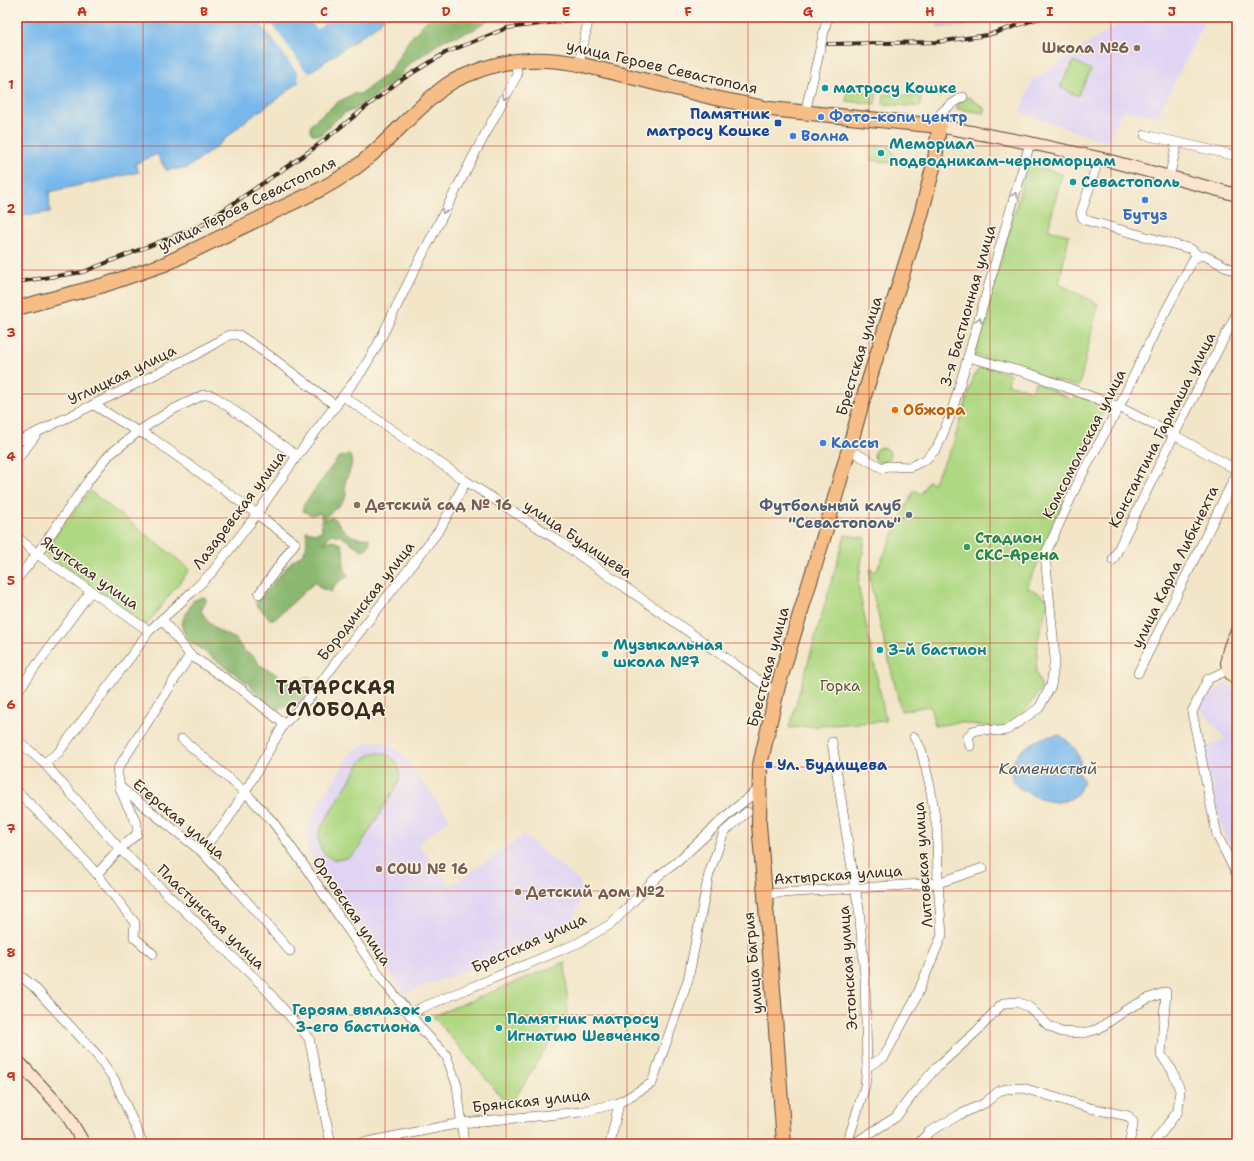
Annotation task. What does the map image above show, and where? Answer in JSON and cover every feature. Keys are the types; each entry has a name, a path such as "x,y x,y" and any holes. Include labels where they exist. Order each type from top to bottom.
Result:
{"main road":[{"name":"улица Героев Севастополя","path":"17,308 104,285 165,264 290,205 346,175 365,160 422,106 448,84 486,67 516,61 558,60 715,98 770,109 939,126 1099,158 1237,195"},
{"name":"Брестская улица","path":"759,785 760,765 776,693 826,529 848,448 921,215 935,160 939,126"},
{"path":"1237,631 1228,651 1228,670 1237,681"},
{"name":"улица Багрия","path":"759,785 759,824 784,1144"},
{"path":"17,1060 66,1113 84,1144"}],"street":[{"path":"579,64 589,17"},
{"path":"805,113 828,19 831,17"},
{"name":"Лазаревская улица","path":"44,763 58,753 149,631 213,571 257,514 297,456 362,371 377,346 477,148 517,75 516,61"},
{"path":"939,126 938,118 940,114 963,97"},
{"path":"1145,135 1237,156"},
{"name":"3-я Бастионная улица","path":"848,448 882,468 888,466 910,467 925,460 937,448 950,414 968,357 1030,143"},
{"path":"1169,178 1177,143"},
{"path":"1099,158 1081,213 1085,220 1191,249 1198,256 1205,256 1237,272"},
{"name":"Комсомольская улица","path":"970,746 968,737 973,731 983,729 998,731 1007,730 1022,721 1039,708 1051,686 1055,658 1045,555 1079,480 1119,407 1156,331 1194,260 1198,256"},
{"name":"Константина Гармаша улица","path":"1113,560 1174,435 1237,313"},
{"name":"Углицкая улица","path":"17,442 197,354 229,335 239,335 270,356 336,406"},
{"path":"968,357 1031,374 1119,407 1174,435 1237,470"},
{"path":"17,579 37,554 88,481 109,454 139,431 170,411 203,395 211,395 297,456"},
{"name":"улица Будищева","path":"343,396 466,481 559,541 776,693"},
{"path":"94,405 152,438 295,543 259,594"},
{"path":"17,460 40,430"},
{"name":"улица Карла Либкнехта","path":"1138,673 1237,474"},
{"name":"Бородинская улица","path":"201,851 226,822 284,724 310,697 440,529 466,481"},
{"name":"Якутская улица","path":"17,537 37,554 149,631"},
{"path":"17,692 91,591"},
{"path":"162,619 190,655 241,689 284,724"},
{"name":"Егерская улица","path":"190,655 117,770 120,787 201,851 290,951"},
{"path":"1228,670 1208,680 1192,712 1217,835 1237,875"},
{"name":"Литовская улица","path":"867,1067 884,1056 915,1000 942,935 938,883 937,829 930,786 921,749 914,737"},
{"name":"Орловская улица","path":"182,739 245,792 273,822 384,982 410,1015 446,1055 457,1085 464,1144"},
{"name":"Пластунская улица","path":"17,740 44,763 120,849 262,985 309,1038 331,1144"},
{"name":"Эстонская улица","path":"832,742 859,909 865,976 867,1067 865,1086 847,1144"},
{"name":"Брестская улица","path":"410,1015 421,1008 578,943 611,924 658,876 677,862 759,785"},
{"path":"97,874 136,834 138,823 127,805 120,787"},
{"path":"17,791 68,842 97,874 135,923 134,937 153,954"},
{"name":"Брянская улица","path":"357,1144 461,1122 581,1112 619,1103 652,1083 688,980 709,874 724,832 747,812"},
{"name":"Ахтырская улица","path":"765,894 938,883 983,868"},
{"path":"17,973 33,986 98,1056 114,1079 144,1144"},
{"path":"852,1144 896,1117 913,1094 935,1069 978,1030 1000,1006 1005,1003 1018,1002 1029,1007 1049,1026 1060,1032 1084,1033 1098,1029 1147,998 1166,992 1162,1055 1172,1070 1180,1090 1178,1111 1153,1144"},
{"path":"918,1144 928,1132 985,1103 999,1092 1013,1088 1022,1088 1090,1108 1128,1116 1134,1125 1130,1139"},
{"path":"610,1144 619,1103"}],"shaded area":[{"path":"935,17 1001,17 963,27 938,28"},
{"name":"Школа №6","path":"1129,17 1207,17 1158,116 1123,110 1107,142 1020,112 1033,80"},
{"path":"1226,682 1237,696 1237,862 1223,831 1202,749 1225,739 1199,707"},
{"name":"СОШ № 16","path":"379,741 391,745 401,753 450,819 418,844 451,886 524,835 580,882 581,898 570,928 404,994 309,852 306,838 308,821 353,750 367,743"}],"green space":[{"path":"430,17 494,18 488,20 473,30 444,40 408,65 395,81 375,96 355,110 346,112 322,134 316,135 311,133 310,127 313,122 338,102 353,94 361,94 391,70 409,40"},
{"path":"1074,61 1091,70 1078,96 1060,87"},
{"path":"847,89 877,93 875,104 846,101"},
{"path":"884,94 921,97 920,107 883,104"},
{"path":"969,97 984,108 985,113 957,109 958,104"},
{"path":"871,145 890,147 899,164 871,160"},
{"path":"1028,164 1062,174 1048,230 1069,235 1059,284 1098,304 1079,387 1031,374 974,355"},
{"name":"Стадион СКС-Арена","path":"983,366 1010,374 1008,384 1032,391 1035,382 1072,400 1076,395 1106,406 1062,503 1064,504 1027,587 1049,599 1038,640 1036,672 1042,688 1021,716 1004,729 959,722 935,726 930,706 901,711 870,581 870,569 876,572 914,490 921,494 928,481 933,483 952,447 974,376"},
{"path":"882,447 889,452 890,455 885,462 882,463 875,458 874,455 879,448"},
{"path":"349,454 352,462 345,484 345,498 325,521 332,517 351,535 360,538 369,538 370,544 367,548 362,550 341,536 332,534 328,537 325,543 330,540 341,544 344,553 344,568 348,576 337,583 331,592 320,588 315,582 275,619 270,619 255,604 292,561 304,552 307,541 306,531 316,533 322,531 321,513 311,515 303,511 303,506 338,458"},
{"path":"90,491 190,569 143,629 43,551"},
{"name":"Горка","path":"845,535 865,538 858,585 886,721 789,728"},
{"path":"202,597 206,598 206,602 201,611 217,630 236,639 244,651 254,657 260,665 283,678 287,682 298,681 309,676 311,678 308,692 292,705 278,709 264,700 245,681 188,640 181,623 193,601"},
{"path":"374,753 381,753 395,760 399,770 399,782 357,851 349,857 342,859 328,857 320,846 320,829 362,760"},
{"path":"565,962 568,1013 514,1100 504,1100 433,1016"}],"water":[{"path":"17,17 384,17 379,24 313,70 284,94 244,122 216,147 187,168 166,170 157,154 135,164 139,172 49,192 50,212 17,217"},
{"name":"Каменистый","path":"1060,735 1077,752 1080,760 1078,771 1084,781 1074,797 1059,802 1053,802 1036,797 1017,786 1013,781 1011,770 1015,759 1026,747 1042,738"}],"pier":[{"path":"256,17 267,17 304,69 310,73 299,82 297,72"},
{"path":"312,17 333,17 317,29 309,19"}],"railway":[{"path":"828,44 937,42 988,35 1043,17"},
{"path":"17,282 83,272 202,225 314,148 398,82 445,53 507,28 581,19"}],"place":[{"name":"Школа №6","path":"1137,48"},
{"name":"матросу Кошке","path":"825,88"},
{"name":"Фото-копи центр","path":"821,117"},
{"name":"Памятник матросу Кошке","path":"778,123"},
{"name":"Волна","path":"793,136"},
{"name":"Мемориал подводникам-черноморцам","path":"881,153"},
{"name":"Севастополь","path":"1073,182"},
{"name":"Бутуз","path":"1145,200"},
{"name":"Обжора","path":"895,410"},
{"name":"Кассы","path":"823,443"},
{"name":"Детский сад № 16","path":"357,505"},
{"name":"Футбольный клуб \"Севастополь\"","path":"909,515"},
{"name":"Стадион СКС-Арена","path":"967,547"},
{"name":"3-й бастион","path":"880,650"},
{"name":"Музыкальная школа №7","path":"605,654"},
{"name":"Ул. Будищева","path":"769,765"},
{"name":"СОШ № 16","path":"379,869"},
{"name":"Детский дом №2","path":"518,892"},
{"name":"Героям вылазок 3-его бастиона","path":"428,1019"},
{"name":"Памятник матросу Игнатию Шевченко","path":"499,1028"}],"district":[{"name":"ТАТАРСКАЯ СЛОБОДА","path":"336,698"}]}
